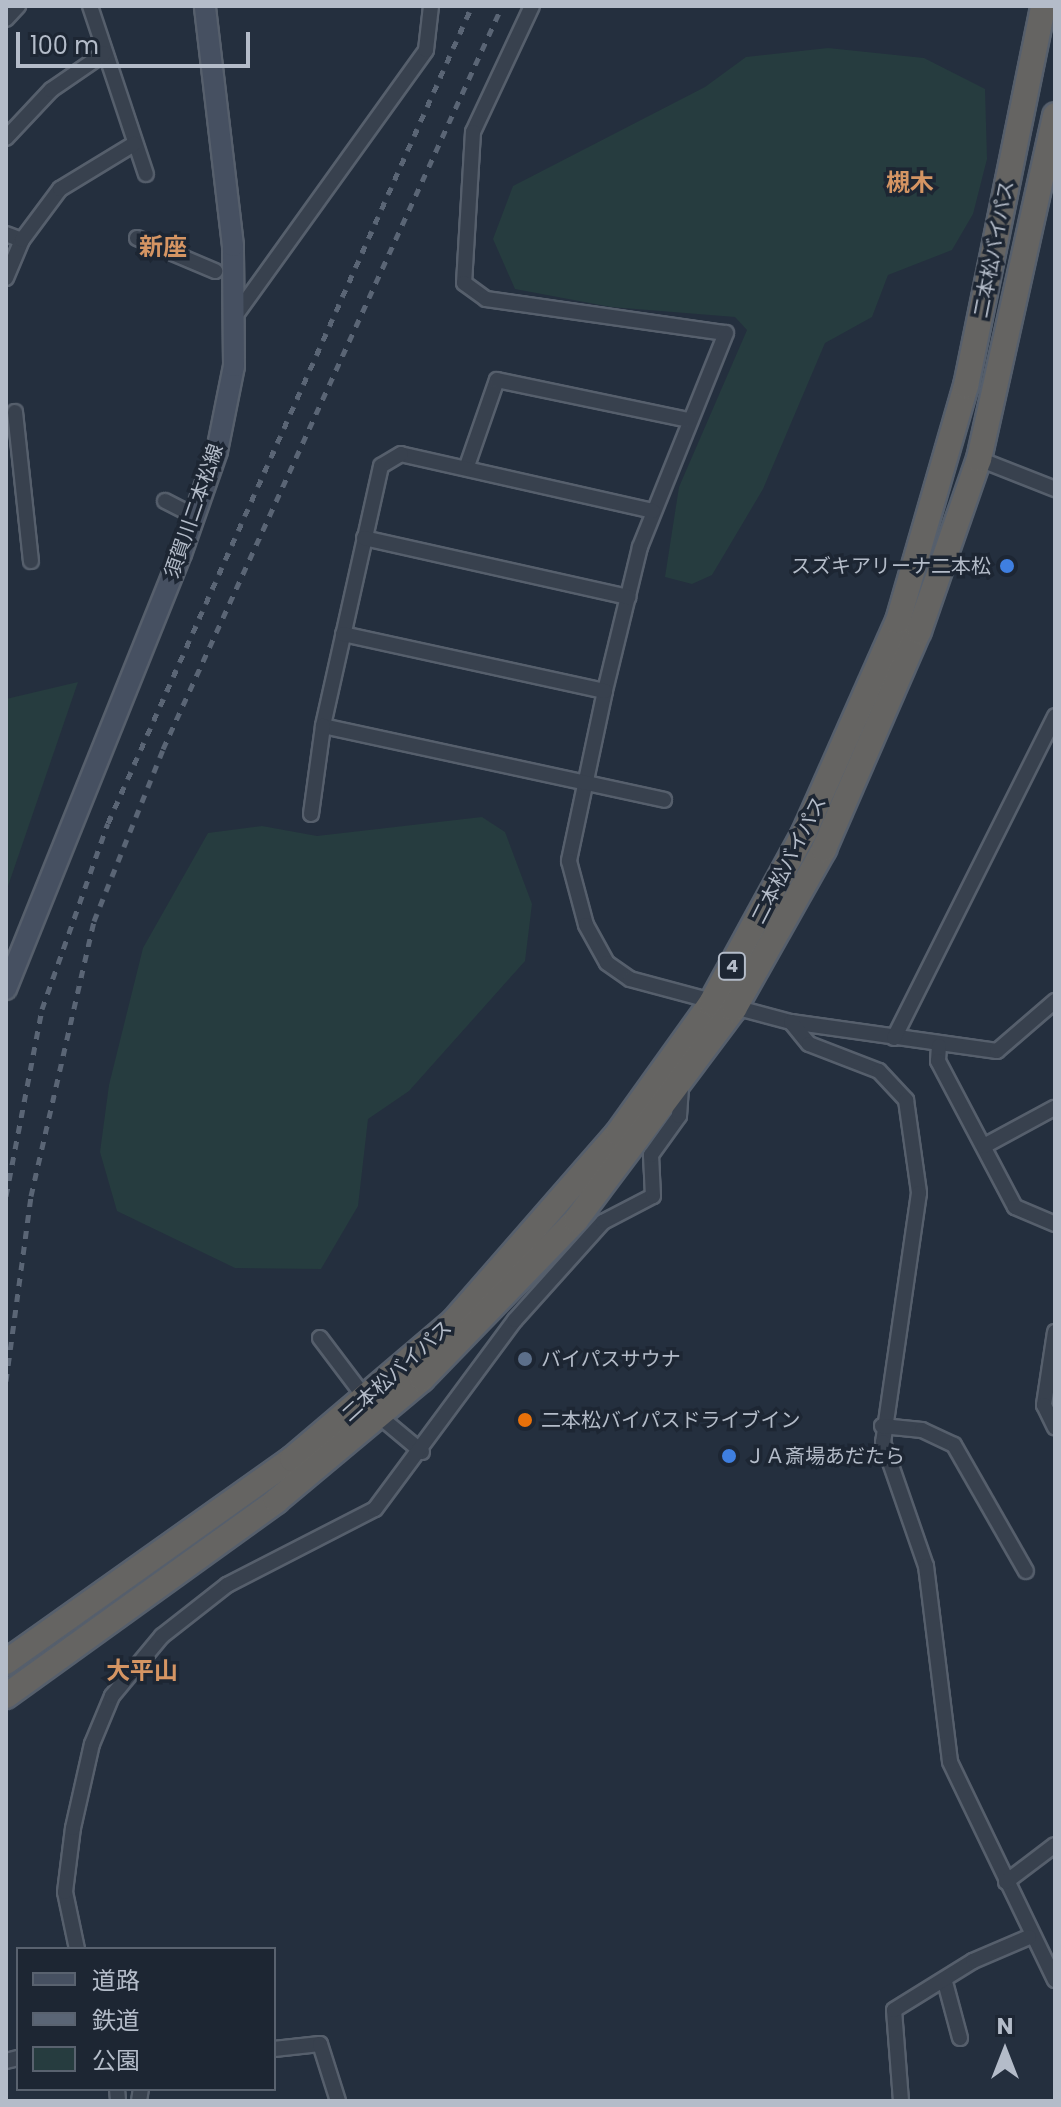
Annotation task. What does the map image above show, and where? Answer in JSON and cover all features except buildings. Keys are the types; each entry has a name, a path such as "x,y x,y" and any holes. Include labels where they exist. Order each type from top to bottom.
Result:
{"highway":[{"name":"二本松バイパス","path":"12,1692 276,1501 576,1220 682,1080 722,1006 810,821 898,621 966,386 1043,6"},
{"name":"二本松バイパス","path":"6,1662 372,1409 525,1241 776,943 875,741 979,459 1055,115"}],"main road":[{"name":"須賀川二本松線","path":"6,989 195,516 220,438 238,312 205,6"}],"street":[{"path":"6,19 18,6"},
{"path":"90,6 146,174"},
{"path":"238,312 426,50 431,6"},
{"path":"532,6 473,132 464,283 486,299 726,333 653,511 605,691 569,861 586,925 607,963 630,979 791,1022 939,1046 1003,1050 1055,1001"},
{"path":"6,138 51,90 105,53"},
{"path":"6,278 22,240 76,173 134,144"},
{"path":"6,234 22,240"},
{"path":"137,238 215,271"},
{"path":"467,466 497,380 689,420"},
{"path":"15,412 12,460 31,561"},
{"path":"311,814 323,726 381,466 401,454 467,466 653,511"},
{"path":"979,459 1055,489"},
{"path":"165,501 195,516"},
{"path":"364,538 629,597"},
{"path":"343,634 605,691"},
{"path":"894,1038 1055,716"},
{"path":"323,726 664,800"},
{"path":"791,1022 809,1044 894,1082 918,1147 919,1193 882,1426 892,1477 929,1577 950,1762 1029,1937 1055,1980"},
{"path":"939,1046 938,1061 1015,1207 1055,1224"},
{"path":"77,1947 65,1892 73,1828 92,1744 112,1696 138,1660 196,1607 303,1541 375,1509 422,1452 544,1287 603,1222 653,1196 651,1155 679,1116 682,1080"},
{"path":"984,1146 1054,1108"},
{"path":"1055,1332 1044,1405 1055,1428"},
{"path":"320,1338 372,1409 422,1452"},
{"path":"882,1426 922,1430 954,1445 1026,1571"},
{"path":"1006,1882 1055,1845"},
{"path":"901,2101 894,2010 1029,1937"},
{"path":"945,1982 960,2038"},
{"path":"276,2049 320,2044 338,2101"}],"green space":[{"path":"828,48 924,58 985,89 987,159 973,214 952,250 888,275 872,317 825,343 763,489 712,575 692,584 665,577 679,487 747,330 735,317 611,307 515,289 493,239 513,186 705,87 746,57"},
{"path":"78,682 6,892 6,699"},
{"path":"482,817 505,832 532,904 525,961 409,1091 368,1119 358,1206 321,1269 235,1268 117,1211 100,1152 109,1085 143,948 208,833 262,826 317,836"}],"railway":[{"path":"6,1196 42,1009 108,823 472,6"},
{"path":"6,1381 31,1196 94,921 163,749 502,6"}],"place":[{"name":"スズキアリーナ二本松","path":"1007,566"},
{"name":"バイパスサウナ","path":"525,1359"},
{"name":"二本松バイパスドライブイン","path":"525,1420"},
{"name":"ＪＡ斎場あだたら","path":"729,1456"}],"district":[{"name":"槻木","path":"910,183"},
{"name":"新座","path":"163,247"},
{"name":"大平山","path":"142,1671"}]}
